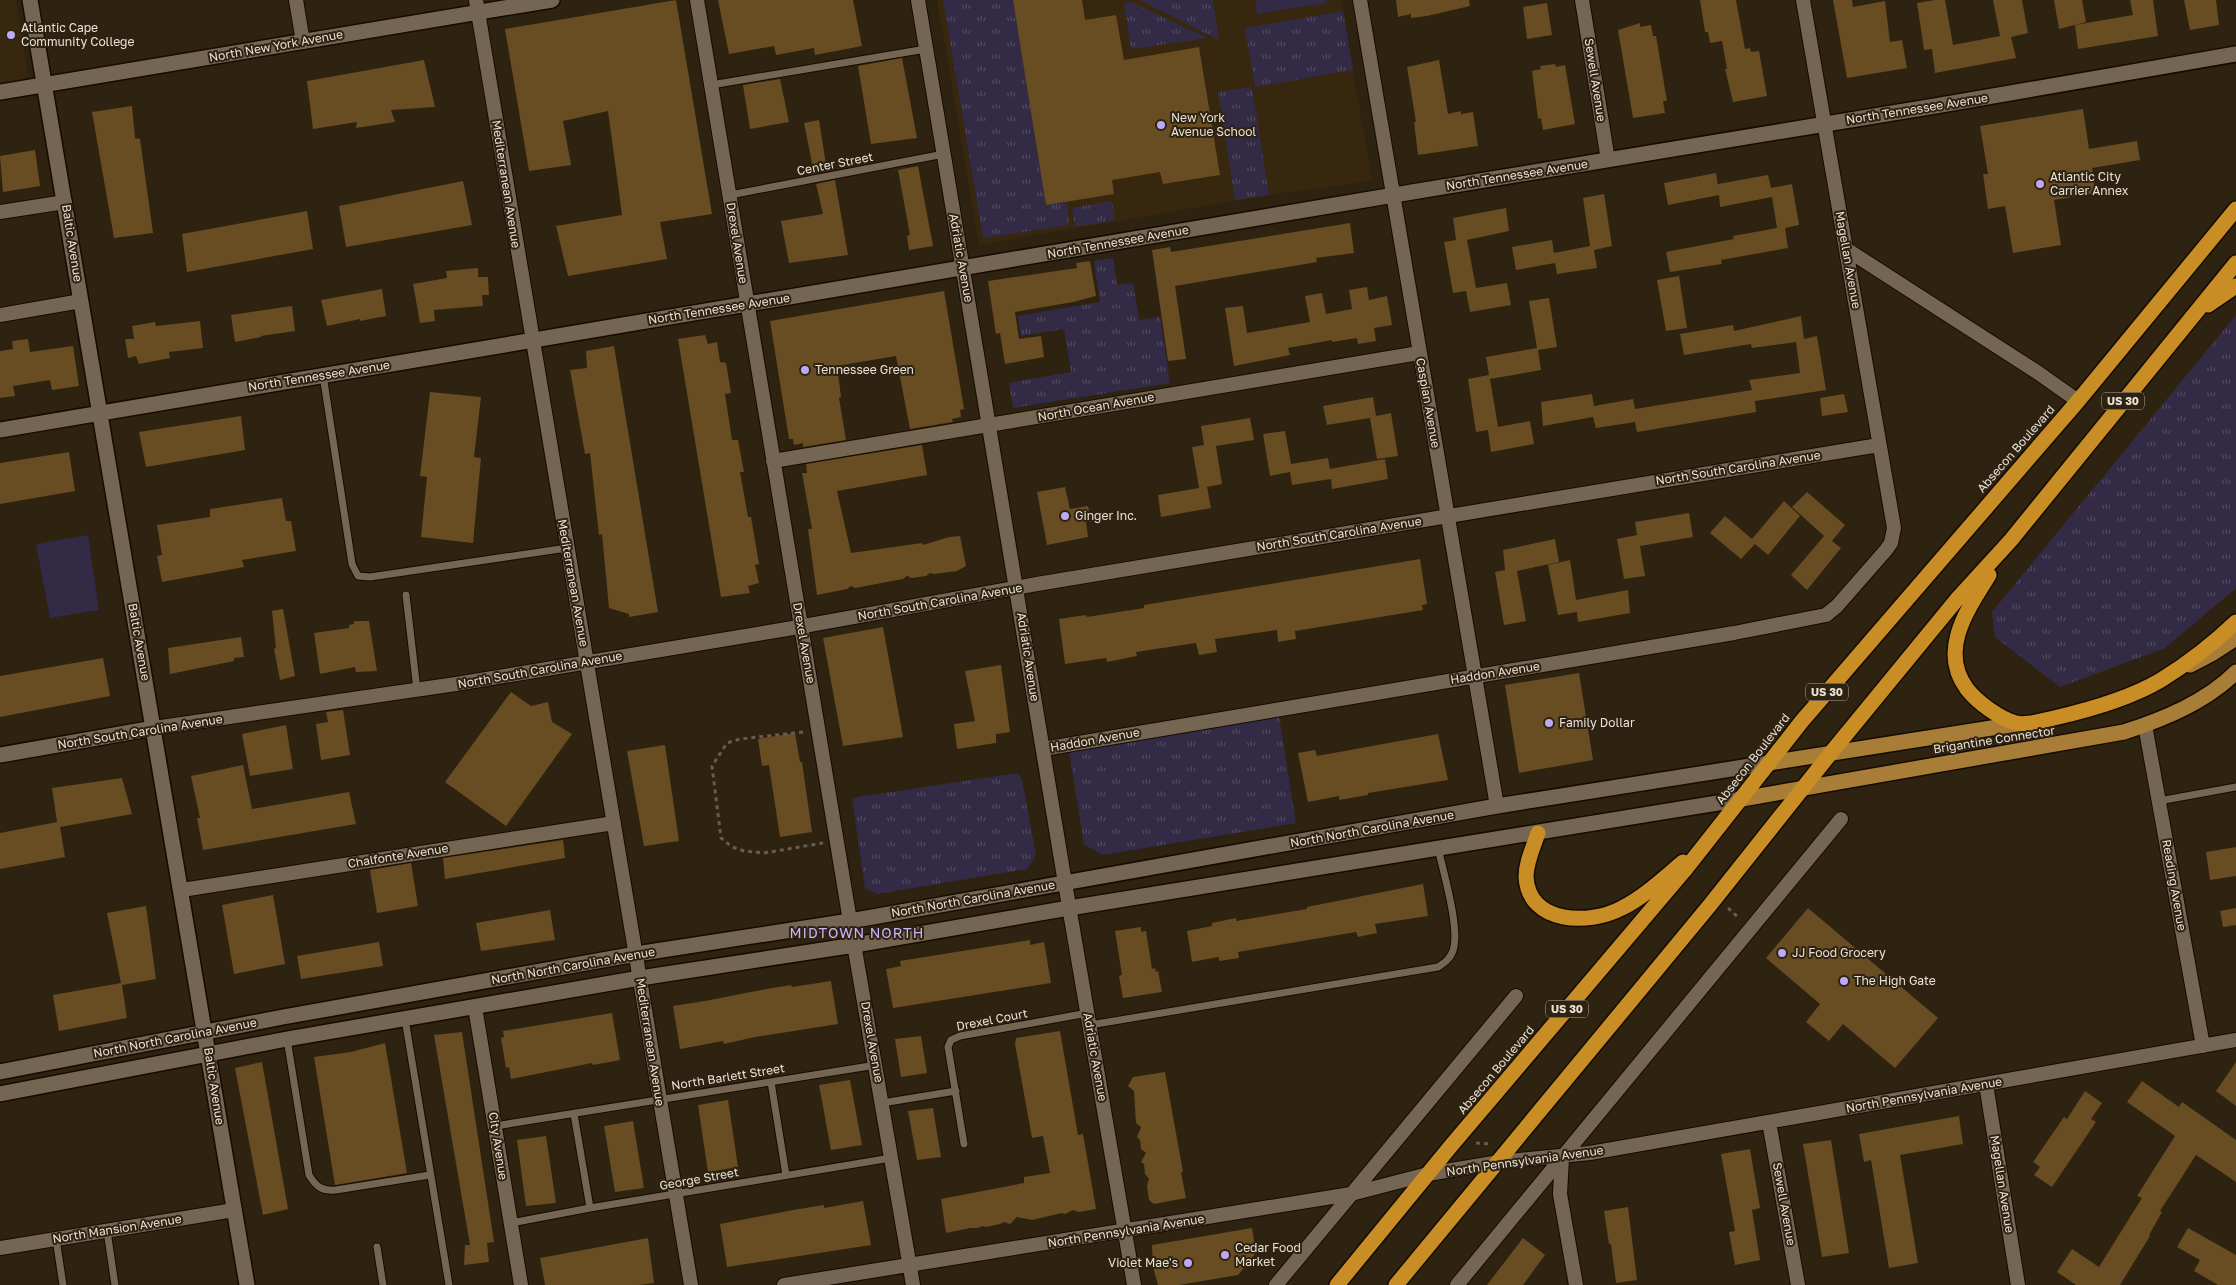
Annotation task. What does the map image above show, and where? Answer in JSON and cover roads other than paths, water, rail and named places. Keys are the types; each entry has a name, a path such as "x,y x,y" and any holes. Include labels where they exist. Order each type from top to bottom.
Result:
{"highway":[{"name":"Absecon Boulevard","path":"1338,1285 1428,1174 1706,844 1808,713 2078,401 2236,209"},
{"name":"US 30","path":"1396,1285 1710,905 1830,754 1958,598 2011,540 2236,263"},
{"path":"2192,316 2236,286"},
{"path":"2011,540 1970,605 1957,633 1955,648 1958,675 1973,696 1990,709 2017,724"},
{"path":"2161,680 2236,622"},
{"name":"Brigantine Connector","path":"2017,724 2077,713 2130,694 2161,680"},
{"path":"1538,833 1528,860 1526,878 1528,887 1536,902 1543,909 1560,917 1571,918 1599,917 1622,908 1706,844"}],"main road":[{"name":"Brigantine Connector","path":"2161,680 2213,653 2236,638"},
{"name":"Brigantine Connector","path":"1742,799 2093,738 2145,725 2189,705 2233,676"},
{"name":"Brigantine Connector","path":"1769,763 2017,724"}],"street":[{"name":"Baltic Avenue","path":"30,0 182,890 247,1285"},
{"path":"296,0 303,42"},
{"name":"North New York Avenue","path":"0,92 303,42 477,6 552,0"},
{"name":"Drexel Avenue","path":"697,0 850,921 913,1285"},
{"name":"Adriatic Avenue","path":"918,0 1069,908 1134,1285"},
{"name":"Caspian Avenue","path":"1360,0 1497,806"},
{"name":"Sewell Avenue","path":"1582,0 1608,160"},
{"name":"Magellan Avenue","path":"1804,0 1879,444 1894,519"},
{"name":"Mediterranean Avenue","path":"477,6 691,1285"},
{"name":"North Tennessee Avenue","path":"0,430 2236,54"},
{"path":"0,212 65,202"},
{"path":"1846,249 2037,372 2078,401"},
{"path":"0,315 81,301"},
{"name":"North Ocean Avenue","path":"773,461 1419,353"},
{"name":"North South Carolina Avenue","path":"0,756 154,728 417,690 586,662 1879,444"},
{"name":"Haddon Avenue","path":"1043,749 1819,618 1832,612 1886,550 1893,535 1894,519"},
{"name":"Reading Avenue","path":"2145,725 2202,1046"},
{"name":"North North Carolina Avenue","path":"0,1072 205,1032 636,954 850,921 1497,806 1769,763"},
{"name":"North North Carolina Avenue","path":"0,1094 287,1039 640,978 855,945 1069,908 1742,799"},
{"path":"1457,1285 1841,819"},
{"name":"Chalfonte Avenue","path":"182,890 614,823"},
{"path":"1276,1285 1516,996"},
{"name":"City Avenue","path":"476,1007 521,1285"},
{"name":"North Pennsylvania Avenue","path":"784,1285 1351,1194 1428,1174 1499,1162 1562,1157 2236,1040"},
{"name":"Magellan Avenue","path":"1986,1084 2018,1285"},
{"name":"Sewell Avenue","path":"1770,1122 1798,1285"},
{"path":"1562,1157 1560,1194 1576,1285"},
{"name":"North Mansion Avenue","path":"0,1248 234,1210"}],"lane":[{"path":"711,85 927,48"},
{"name":"Center Street","path":"730,195 944,154"},
{"path":"322,375 352,564 358,576 370,577 567,548"},
{"path":"406,595 417,690"},
{"path":"2159,801 2236,786"},
{"path":"1089,1019 1438,967 1447,961 1453,952 1455,939 1454,925 1438,848"},
{"path":"405,1019 449,1285"},
{"name":"Drexel Court","path":"964,1144 948,1046 951,1040 960,1036 1089,1019"},
{"path":"287,1039 309,1175 315,1185 325,1191 430,1175"},
{"name":"North Barlett Street","path":"495,1126 876,1064"},
{"path":"771,1082 786,1175"},
{"path":"882,1103 956,1091"},
{"path":"574,1114 590,1208"},
{"name":"George Street","path":"511,1223 891,1158"},
{"path":"107,1231 115,1285"},
{"path":"56,1239 63,1285"},
{"path":"377,1247 383,1285"}],"place":[{"name":"Atlantic Cape Community College","path":"11,35"},
{"name":"New York Avenue School","path":"1161,125"},
{"name":"Atlantic City Carrier Annex","path":"2040,184"},
{"name":"Tennessee Green","path":"805,370"},
{"name":"Ginger Inc.","path":"1065,516"},
{"name":"Family Dollar","path":"1549,723"},
{"name":"JJ Food Grocery","path":"1782,953"},
{"name":"The High Gate","path":"1844,981"},
{"name":"Cedar Food Market","path":"1225,1255"},
{"name":"Violet Mae's","path":"1188,1263"}],"district":[{"name":"MIDTOWN NORTH","path":"857,933"}]}
